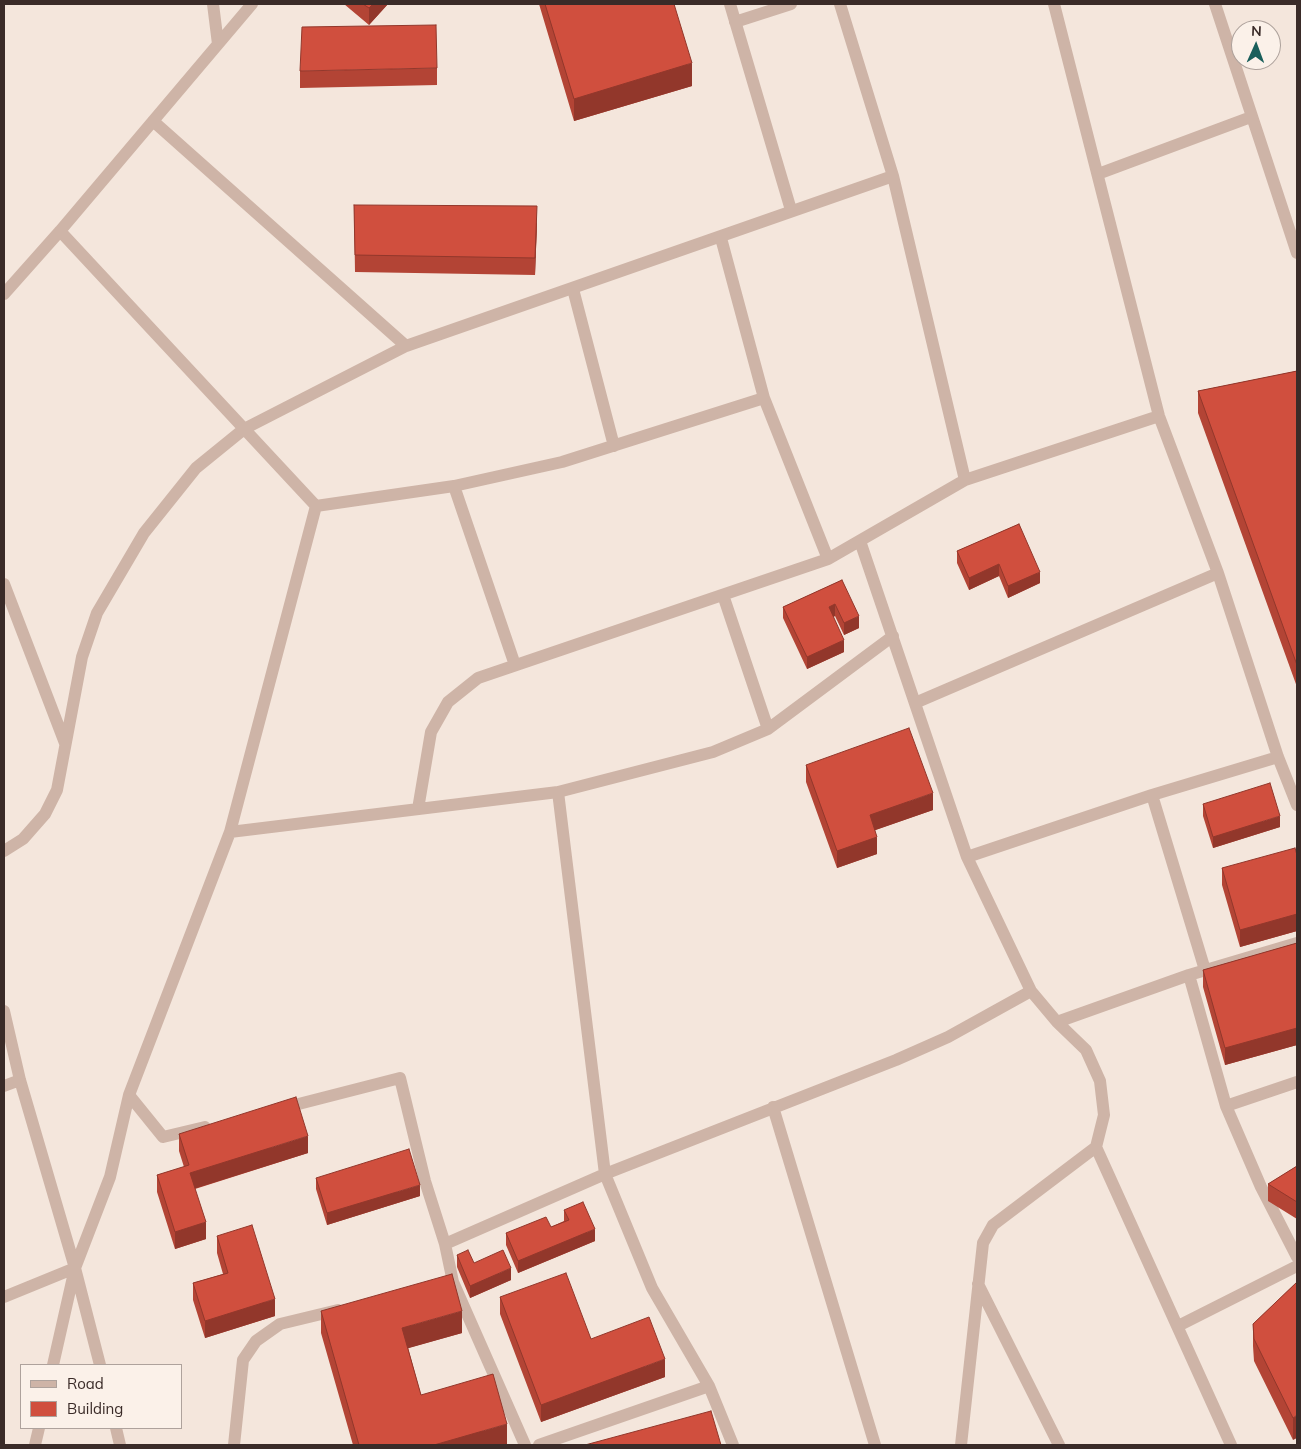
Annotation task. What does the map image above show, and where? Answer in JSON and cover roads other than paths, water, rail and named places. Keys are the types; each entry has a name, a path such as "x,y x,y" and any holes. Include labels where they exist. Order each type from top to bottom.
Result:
{"street":[{"path":"213,4 218,44"},
{"path":"4,294 60,232 252,4"},
{"path":"730,4 791,210"},
{"path":"736,22 791,4"},
{"path":"840,4 893,176 965,480"},
{"path":"1054,4 1159,416 1218,573 1278,757 1297,805"},
{"path":"1215,4 1297,252"},
{"path":"1098,174 1251,117"},
{"path":"153,121 406,346"},
{"path":"4,851 23,839 45,814 57,790 82,657 97,612 144,533 196,468 244,429 406,346 721,238 791,210 893,176"},
{"path":"60,232 316,506"},
{"path":"721,238 764,398 828,559"},
{"path":"573,289 614,446"},
{"path":"316,506 454,486 562,462 764,398"},
{"path":"418,809 431,732 448,702 478,678 828,559 965,480 1159,416"},
{"path":"454,486 515,665"},
{"path":"53,1364 75,1268 110,1178 129,1095 230,832 316,506"},
{"path":"860,541 967,857 1031,991 1057,1022 1086,1050 1100,1081 1104,1115 1096,1147 1231,1445"},
{"path":"915,703 1218,573"},
{"path":"4,584 66,743"},
{"path":"722,595 768,729"},
{"path":"230,832 558,792 713,752 768,729 893,636"},
{"path":"967,857 1278,757"},
{"path":"558,792 605,1174 652,1288 709,1386 733,1445"},
{"path":"1152,796 1205,970"},
{"path":"1057,1022 1189,975 1297,943"},
{"path":"1189,975 1226,1106 1261,1187 1297,1257"},
{"path":"445,1244 605,1174 896,1060 948,1037 1031,991"},
{"path":"4,1011 20,1080 75,1268 100,1364"},
{"path":"270,1111 400,1078 426,1181 445,1244 448,1283 525,1445"},
{"path":"4,1086 20,1080"},
{"path":"1226,1106 1297,1082"},
{"path":"129,1095 163,1136 216,1124"},
{"path":"773,1108 875,1445"},
{"path":"961,1445 983,1243 993,1225 1096,1147"},
{"path":"1178,1326 1297,1266"},
{"path":"4,1297 75,1268"},
{"path":"978,1284 1059,1445"},
{"path":"234,1445 243,1360 256,1341 280,1324 347,1308"},
{"path":"539,1445 709,1386"},
{"path":"35,1445 39,1429"},
{"path":"116,1429 120,1445"}]}
